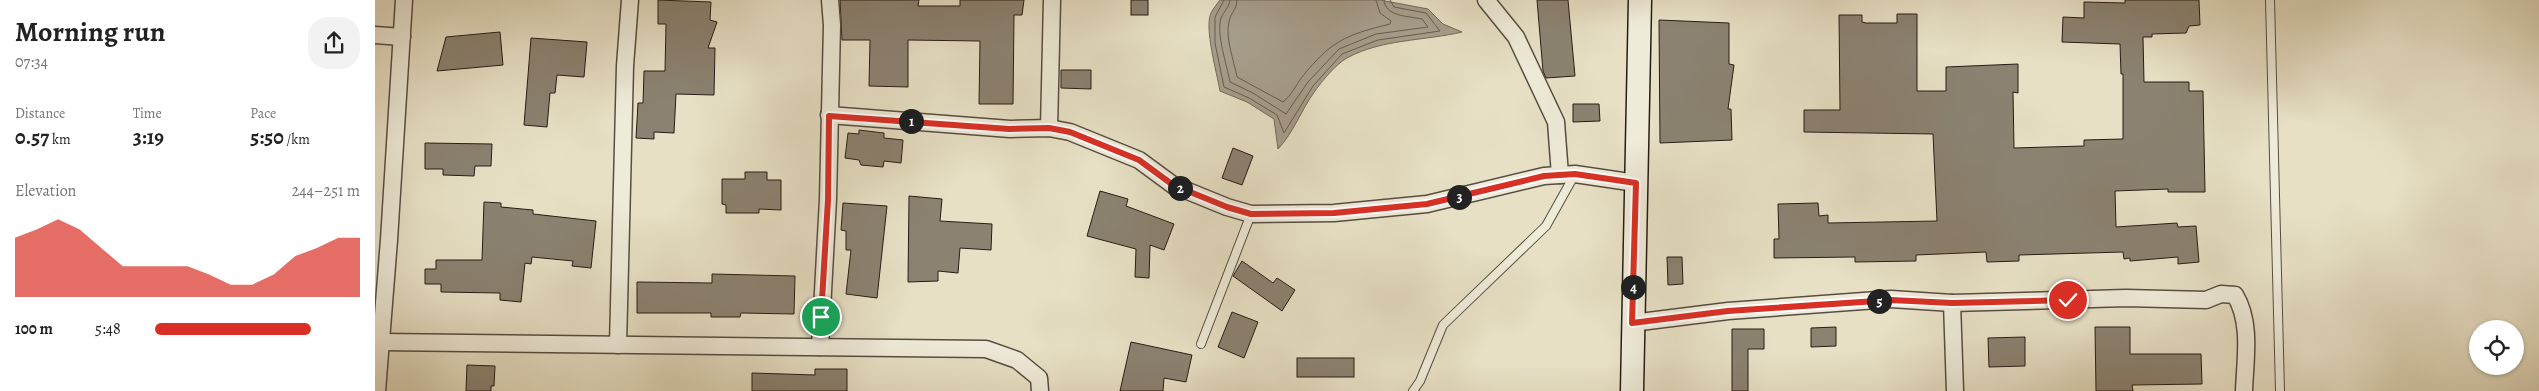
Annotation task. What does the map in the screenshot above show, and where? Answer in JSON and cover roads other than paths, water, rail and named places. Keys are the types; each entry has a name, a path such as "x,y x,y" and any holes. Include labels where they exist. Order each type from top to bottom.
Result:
{"street":[{"path":"376,380 381,342 404,0"},
{"path":"618,345 625,76 630,0"},
{"path":"820,347 828,200 832,25 830,0"},
{"path":"1049,128 1052,0"},
{"path":"1487,0 1516,36 1556,122 1567,175"},
{"path":"1632,391 1640,0"},
{"path":"375,35 402,37"},
{"path":"829,116 1009,129 1049,128 1070,132 1139,160 1173,185 1227,207 1251,214 1334,213 1427,204 1544,176 1567,175 1636,183"},
{"path":"1632,323 1728,311 1891,300 1952,303 2126,298 2206,300 2221,294 2235,295 2243,308 2245,322 2244,391"},
{"path":"1952,303 1955,391"},
{"path":"381,342 986,349 1017,360 1039,378 1040,391"}],"lane":[{"path":"2270,0 2280,391"},
{"path":"1413,391 1420,381 1443,325 1546,226 1567,175"},
{"path":"1201,344 1251,214"}],"water":[{"path":"1220,0 1380,0 1428,9 1443,24 1462,32 1374,47 1347,58 1334,68 1318,87 1289,135 1278,149 1274,119 1247,102 1220,91 1212,51 1209,20 1211,13"}]}
